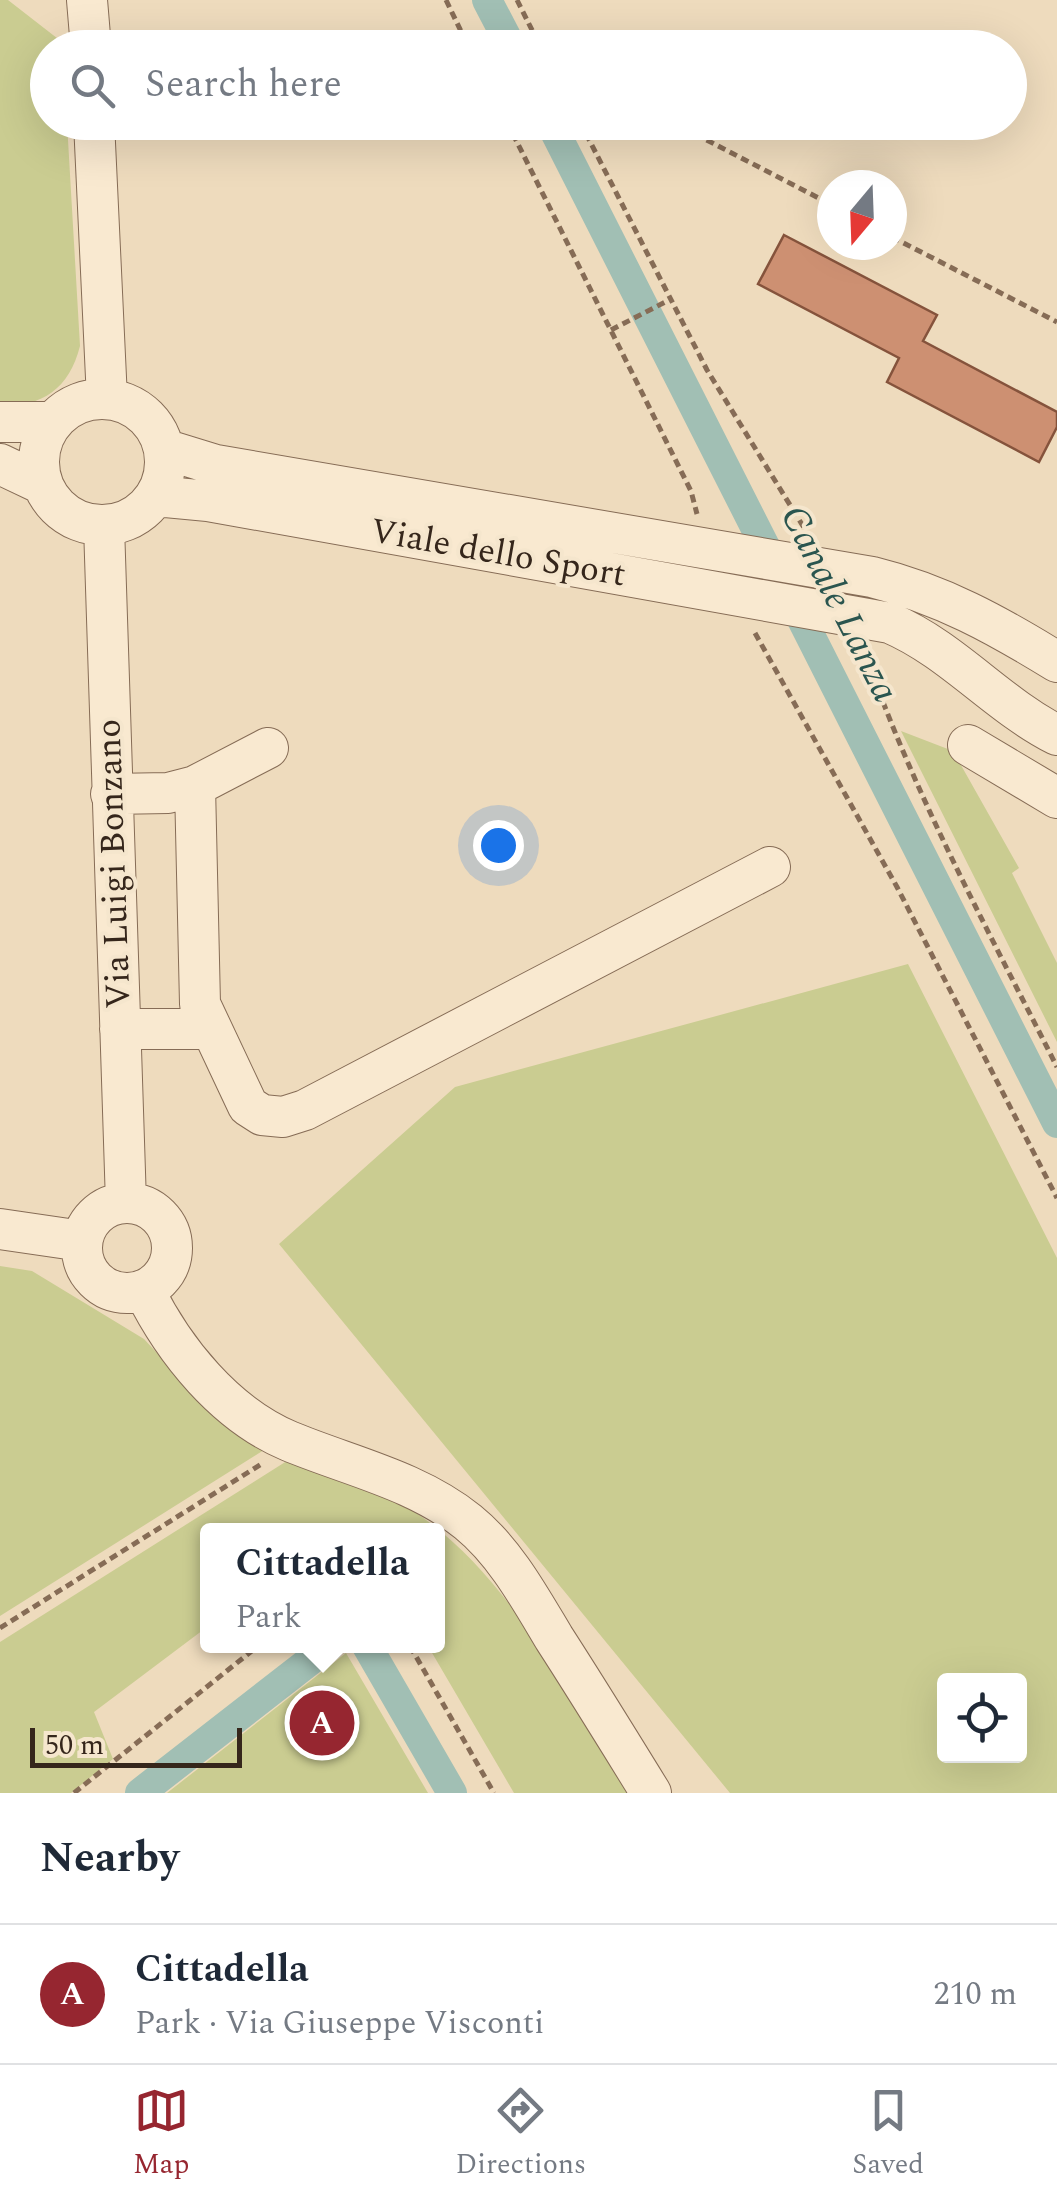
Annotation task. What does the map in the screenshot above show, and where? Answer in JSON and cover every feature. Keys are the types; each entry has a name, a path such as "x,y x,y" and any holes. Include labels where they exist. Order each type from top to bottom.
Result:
{"street":[{"path":"87,0 90,30"},
{"path":"95,140 107,400"},
{"path":"107,400 126,404 144,415 164,449 162,482 155,496 142,512 124,522 104,526 66,515 52,502 42,484 40,452 52,422 68,409 86,401 107,400"},
{"path":"0,422 52,422"},
{"name":"Viale dello Sport","path":"164,449 216,465 911,587 979,615 1057,662"},
{"path":"0,464 42,484"},
{"name":"Viale dello Sport","path":"155,496 208,502 890,624 919,636 1019,714 1057,735"},
{"name":"Via Luigi Bonzano","path":"104,526 126,1203"},
{"path":"718,552 741,596"},
{"path":"826,570 846,614"},
{"path":"968,744 1057,798"},
{"path":"111,794 168,793 195,786 268,748"},
{"path":"195,786 200,1004 248,1106 262,1115 283,1118 770,867"},
{"path":"120,1029 210,1029"},
{"path":"126,1203 155,1213 171,1239 172,1255 157,1282 144,1290 117,1292 104,1288 86,1267 82,1240 97,1214 126,1203"},
{"path":"0,1229 82,1240"},
{"path":"144,1290 158,1320 214,1390 250,1420 286,1440 409,1486 469,1522 516,1576 651,1793"}],"path":[{"path":"446,0 461,30"},
{"path":"517,0 532,30"},
{"path":"516,140 691,490 718,552"},
{"path":"589,140 707,370 826,570"},
{"path":"706,140 817,198"},
{"path":"907,244 1057,322"},
{"path":"611,330 671,300"},
{"path":"741,596 897,886 1057,1198"},
{"path":"846,614 944,844 1057,1068"},
{"path":"0,1628 274,1456 286,1440"},
{"path":"74,1793 249,1653"},
{"path":"414,1653 494,1793"}],"green space":[{"path":"0,0 8,0 47,30 30,30 30,140 68,140 80,346 69,374 52,392 29,403 0,407"},
{"path":"901,731 953,751 1019,868 1012,873 1057,963 1057,1042"},
{"path":"908,964 1057,1258 1057,1793 730,1793 279,1244 455,1087"},
{"path":"0,1266 32,1271 144,1339 208,1408 264,1450 0,1616"},
{"path":"290,1459 364,1485 430,1523 200,1523 200,1632 94,1712 113,1759 71,1793 0,1793 0,1642"},
{"path":"445,1535 504,1597 532,1635 630,1793 514,1793 432,1653 445,1653"},
{"path":"346,1653 428,1793 167,1793"}],"building":[{"path":"784,235 817,252 817,260 832,260 937,315 923,341 1057,412 1057,427 1039,462 887,382 899,358 758,284"}],"waterway":[{"name":"Canale Lanza","path":"487,0 503,30"},
{"name":"Canale Lanza","path":"559,140 1057,1123"},
{"path":"140,1793 320,1653"},
{"path":"371,1653 452,1793"}],"place":[{"name":"Cittadella","path":"322,1723"}]}
